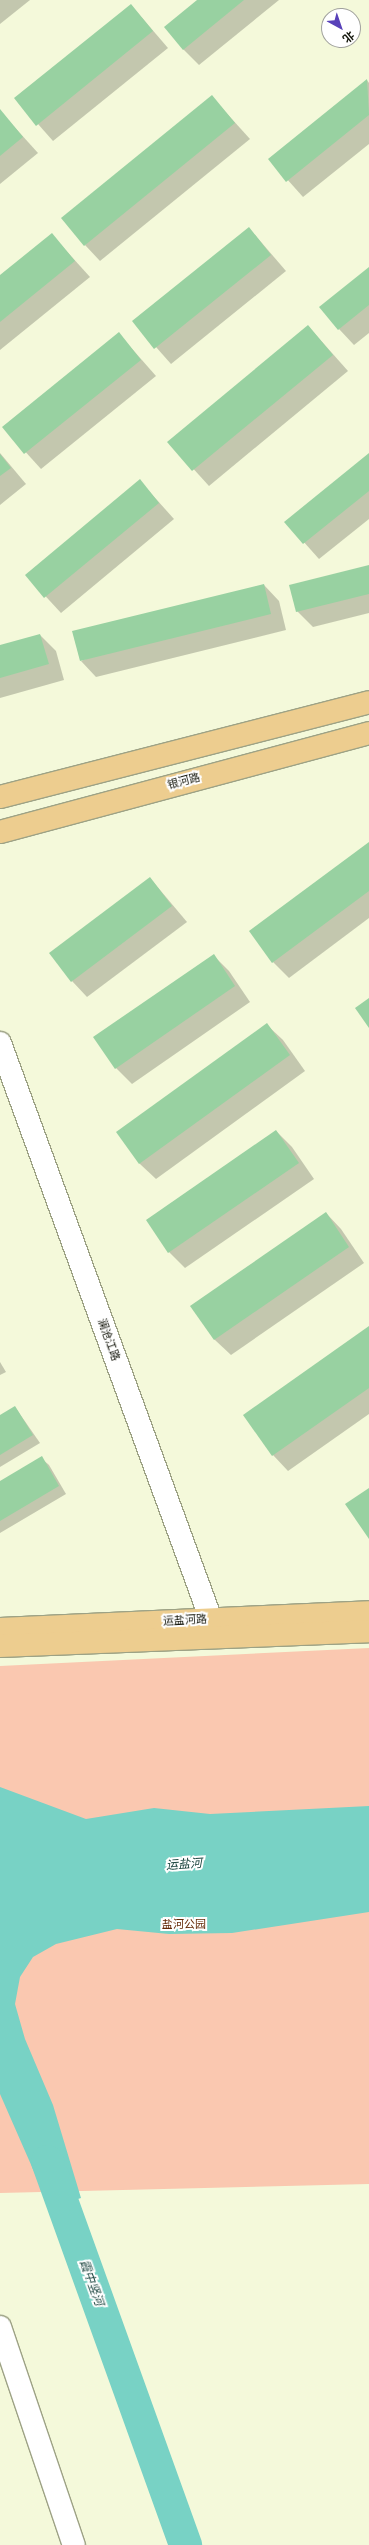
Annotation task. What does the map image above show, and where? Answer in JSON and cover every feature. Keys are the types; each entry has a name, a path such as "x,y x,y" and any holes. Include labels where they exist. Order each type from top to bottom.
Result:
{"main road":[{"path":"0,797 369,702"},
{"name":"银河路","path":"0,832 369,733"},
{"name":"运盐河路","path":"0,1646 214,1628 369,1612"},
{"name":"运盐河路","path":"0,1629 214,1628 369,1631"}],"street":[{"name":"澜沧江路","path":"0,1043 214,1628"},
{"path":"0,2327 74,2545"}],"green space":[{"name":"盐河公园","path":"369,1648 369,2184 0,2193 0,1666"}],"water":[{"name":"运盐河","path":"0,1787 86,1819 154,1808 210,1814 369,1806 369,1912 232,1933 169,1934 117,1929 56,1944 33,1957 20,1977 15,2004 25,2039 53,2105 81,2198 50,2208 0,2094"}],"building":[{"path":"197,0 244,0 183,50 164,27"},
{"path":"131,4 153,31 36,126 14,98"},
{"path":"367,79 369,115 286,182 268,159"},
{"path":"212,95 235,123 84,246 61,218"},
{"path":"0,109 23,137 0,156"},
{"path":"249,227 271,255 154,349 132,321"},
{"path":"52,233 75,261 0,322 0,275"},
{"path":"369,267 369,305 338,330 319,307"},
{"path":"308,325 333,355 192,471 167,442"},
{"path":"119,332 141,360 24,454 2,427"},
{"path":"369,453 369,491 303,544 284,522"},
{"path":"0,454 11,468 0,476"},
{"path":"140,479 159,503 44,598 25,575"},
{"path":"369,565 369,594 296,612 289,585"},
{"path":"264,584 271,614 80,661 72,631"},
{"path":"40,634 49,664 0,678 0,645"},
{"path":"369,842 369,891 272,963 249,931"},
{"path":"150,877 172,906 71,982 49,953"},
{"path":"214,954 235,986 115,1069 93,1037"},
{"path":"369,998 369,1028 355,1008"},
{"path":"267,1023 290,1055 139,1164 116,1132"},
{"path":"276,1130 299,1163 168,1253 146,1220"},
{"path":"326,1212 349,1247 214,1340 190,1306"},
{"path":"369,1326 369,1388 272,1456 243,1415"},
{"path":"15,1406 33,1435 0,1455 0,1415"},
{"path":"42,1456 59,1486 0,1521 0,1481"},
{"path":"369,1488 369,1539 345,1504"}],"waterway":[{"name":"霞中竖河","path":"47,2161 185,2545"}]}
